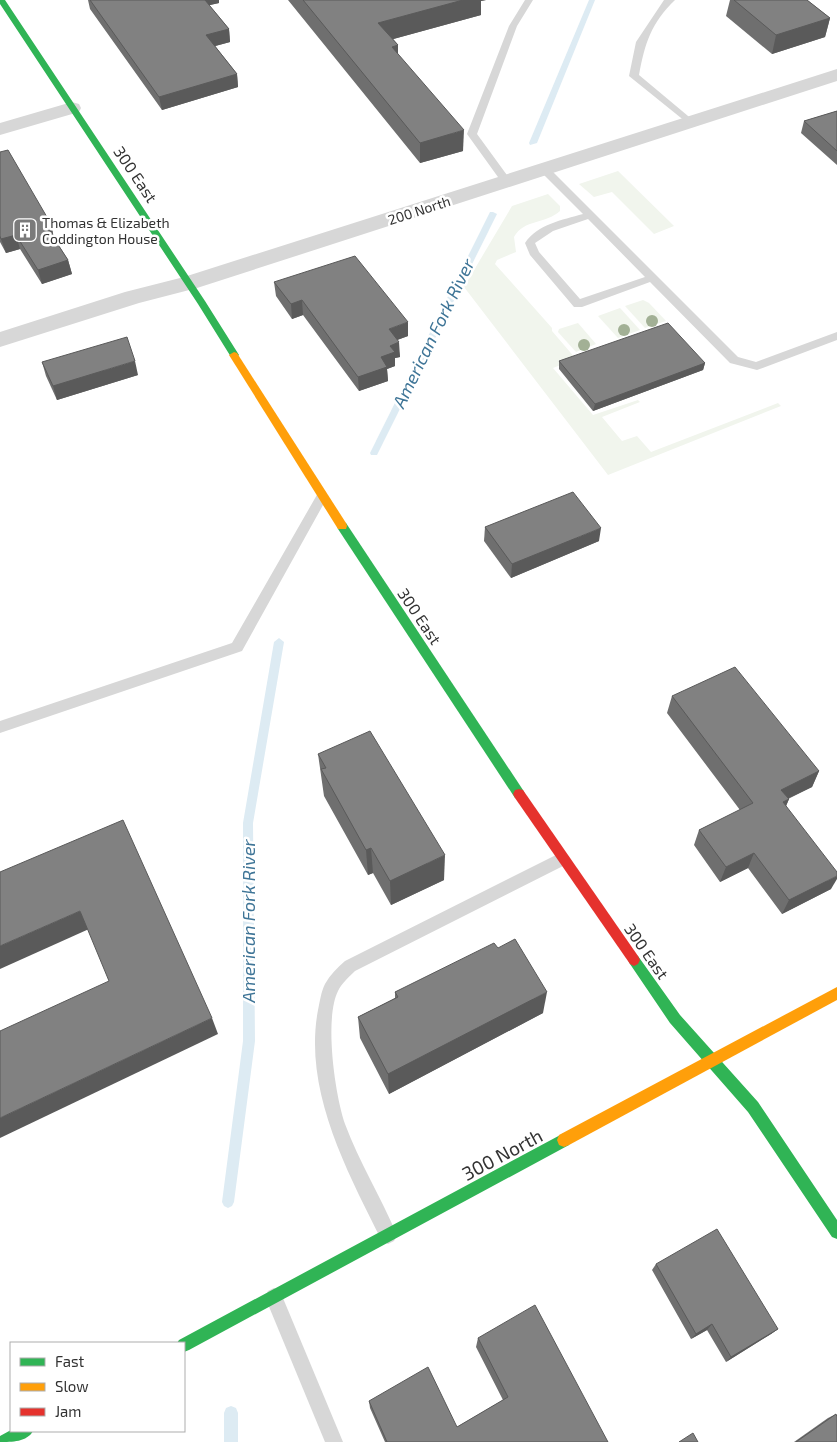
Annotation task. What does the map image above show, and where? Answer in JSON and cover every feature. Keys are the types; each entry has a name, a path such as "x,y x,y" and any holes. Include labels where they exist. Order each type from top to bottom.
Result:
{"street":[{"name":"300 East","path":"1,0 189,283 322,496 562,859 675,1019 753,1107 837,1232"},
{"name":"200 North","path":"0,340 133,297 189,283 837,75"},
{"path":"0,129 72,108"},
{"name":"300 North","path":"185,1344 837,993"},
{"path":"4,1442 23,1432"}],"lane":[{"path":"507,182 472,134 513,26 529,0"},
{"path":"671,0 666,3 641,42 634,76 691,123"},
{"path":"544,169 734,360 757,366 837,336"},
{"path":"591,215 543,232 530,243 534,252 578,304 652,278"},
{"path":"0,727 237,647 322,496"},
{"path":"388,1236 359,1177 336,1122 323,1054 324,1022 330,990 339,976 350,966 562,859"},
{"path":"274,1297 334,1442"}],"shaded area":[{"path":"618,171 674,226 654,234 612,192 594,197 579,184"},
{"path":"548,194 560,206 560,211 548,218 529,224 518,231 514,237 516,252 497,260 495,264 552,328 552,331 576,359 553,368 593,415 638,400 640,402 602,417 622,441 637,436 651,452 778,403 781,406 608,475 464,287 512,206"},
{"path":"643,300 649,303 666,321 645,328 625,306"},
{"path":"620,308 640,330 618,338 598,316"},
{"path":"578,323 596,344 576,352 558,332 559,329"}],"building":[{"path":"90,0 205,0 229,29 206,35 237,74 159,97"},
{"path":"303,0 463,0 378,23 398,45 392,47 464,130 420,143"},
{"path":"734,0 807,0 830,18 776,35"},
{"path":"837,111 837,151 804,121"},
{"path":"8,150 51,224 46,226 68,260 38,270 16,235 1,239 0,152"},
{"path":"355,256 408,322 389,329 399,342 390,346 395,352 381,357 387,367 358,377 302,300 291,304 274,282"},
{"path":"668,323 705,363 595,404 559,361"},
{"path":"127,337 135,361 53,386 42,362"},
{"path":"573,492 601,528 512,564 485,527"},
{"path":"735,667 819,771 781,790 789,799 783,802 837,872 837,876 789,900 754,853 726,867 699,830 753,803 672,696"},
{"path":"370,731 445,855 390,881 371,848 366,850 321,769 326,768 318,754"},
{"path":"123,820 212,1018 0,1118 0,1031 109,981 80,911 0,946 0,872"},
{"path":"515,939 547,992 388,1074 358,1017 398,997 395,992 494,943 498,948"},
{"path":"717,1229 778,1329 731,1357 712,1324 696,1334 656,1264"},
{"path":"535,1305 608,1442 387,1442 369,1401 428,1367 457,1427 508,1397 478,1338"},
{"path":"836,1414 837,1442 796,1442"},
{"path":"693,1433 698,1442 679,1442"}],"waterway":[{"name":"American Fork River","path":"533,143 592,0"},
{"name":"American Fork River","path":"374,453 493,214"},
{"name":"American Fork River","path":"228,1202 249,1041 248,823 279,642"},
{"name":"American Fork River","path":"231,1413 231,1442"}],"traffic: fast":[{"path":"1,0 202,303 234,355"},
{"path":"342,526 519,794"},
{"path":"634,960 675,1019 753,1107 837,1232"},
{"path":"185,1344 564,1140"},
{"path":"4,1442 23,1432"}],"traffic: slow":[{"path":"234,355 342,526"},
{"path":"564,1140 837,993"}],"traffic: jam":[{"path":"519,794 634,960"}],"place":[{"name":"Thomas & Elizabeth Coddington House","path":"25,230"}]}
